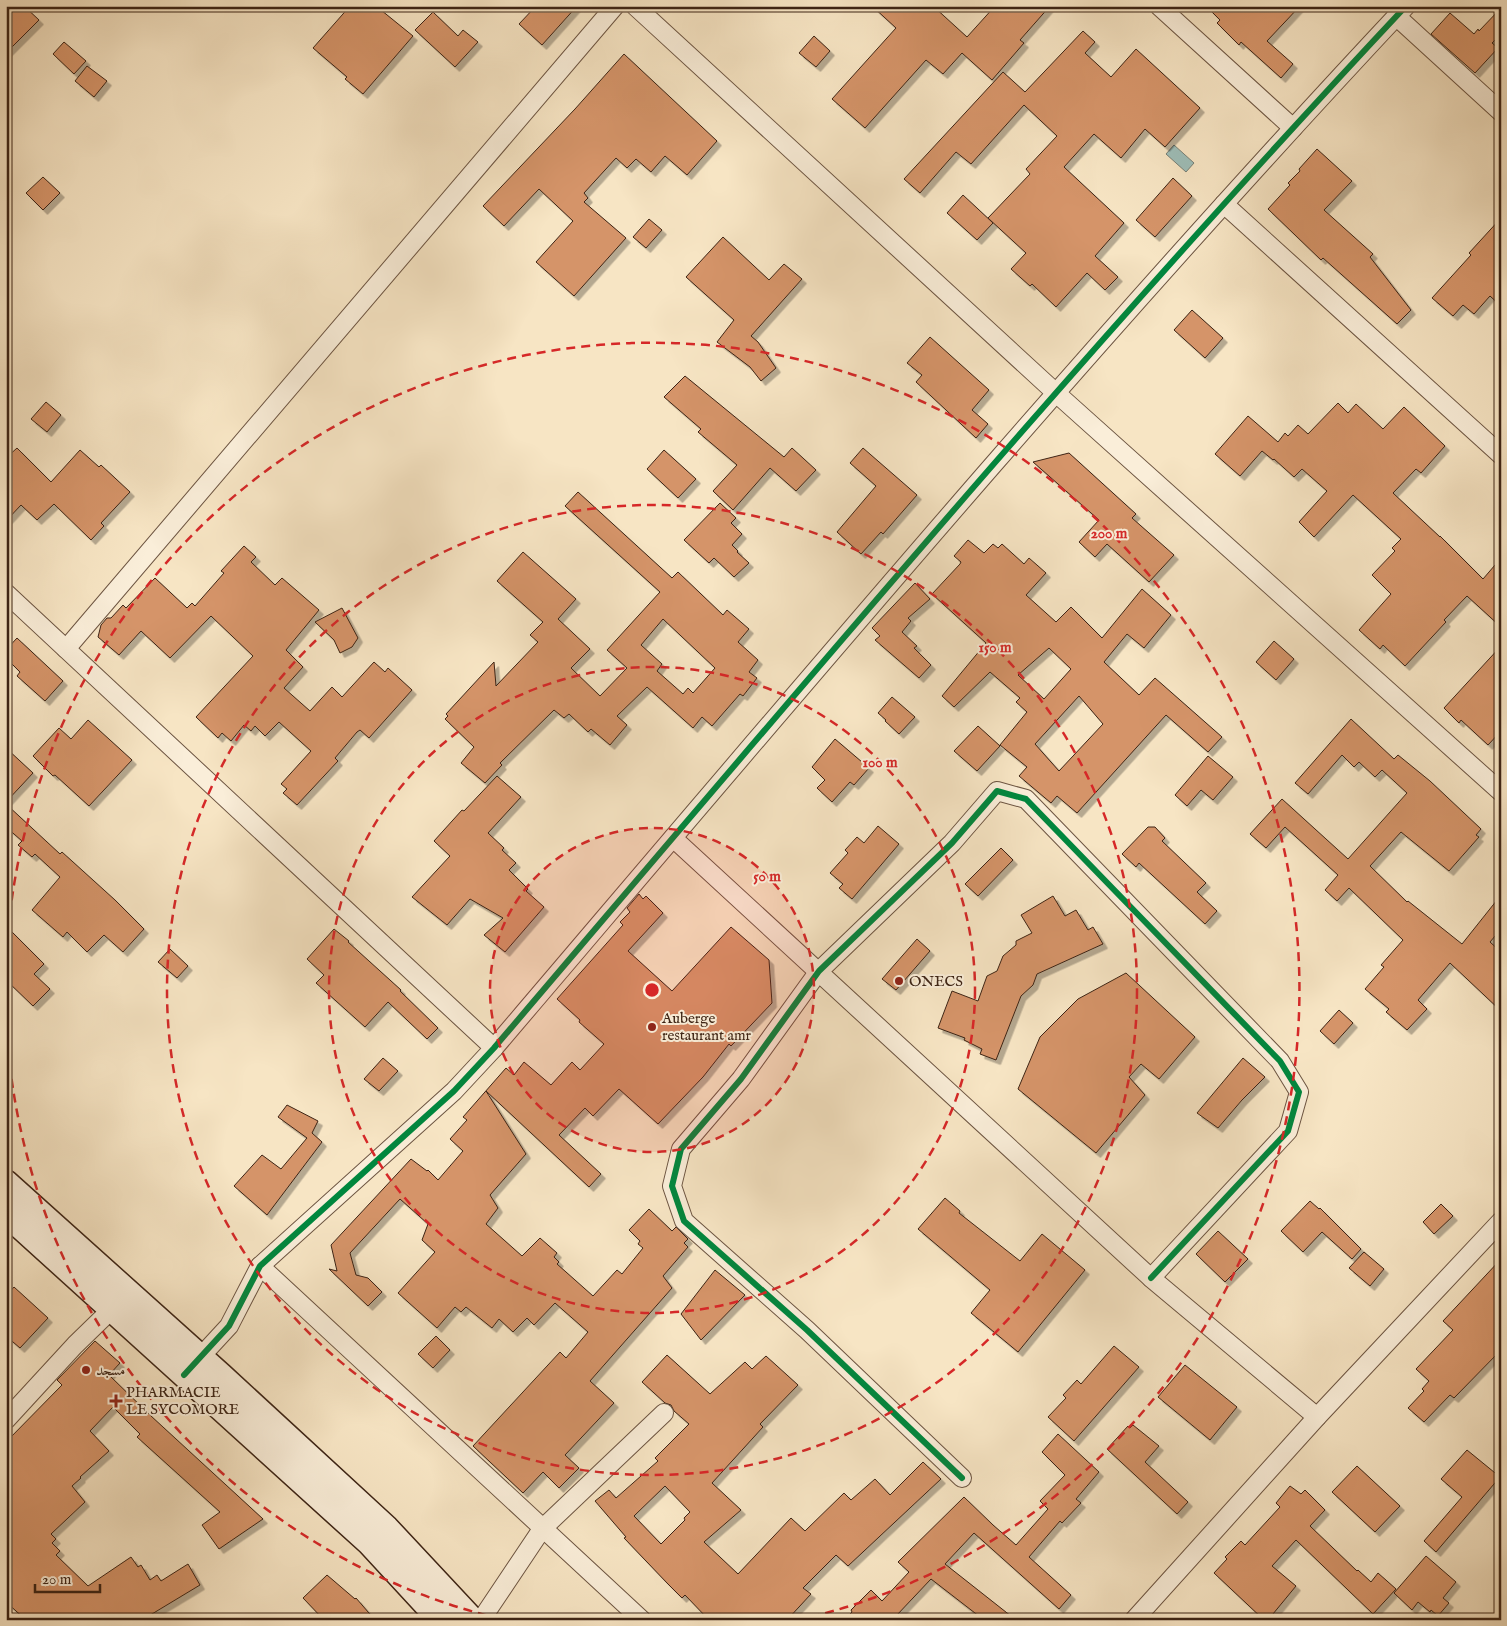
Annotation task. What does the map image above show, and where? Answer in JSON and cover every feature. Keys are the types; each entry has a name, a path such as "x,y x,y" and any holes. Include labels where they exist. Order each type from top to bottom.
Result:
{"main road":[{"path":"6,1183 370,1543 441,1620"},
{"path":"6,1213 112,1309 192,1366 386,1528 472,1620"}],"street":[{"path":"66,649 615,6"},
{"path":"635,6 1056,392 1501,792"},
{"path":"1159,6 1293,128"},
{"path":"192,1366 229,1326 260,1266 454,1091 494,1048 1056,392 1224,204 1401,11 1501,112"},
{"path":"1224,204 1501,455"},
{"path":"6,594 494,1048"},
{"path":"962,1478 807,1330 684,1221 672,1186 681,1149 741,1079 819,971 952,843 997,791 1026,799 1280,1061 1298,1092 1288,1131 1151,1278"},
{"path":"673,838 1151,1278 1317,1417"},
{"path":"1134,1620 1317,1417 1501,1221"},
{"path":"260,1266 642,1620"},
{"path":"6,1420 75,1345 112,1309"},
{"path":"481,1620 542,1529 664,1413"}],"water":[{"path":"1174,145 1194,163 1186,172 1166,154"}],"building":[{"path":"6,6 24,6 39,20 6,53"},
{"path":"350,6 376,6 413,36 363,94 345,79 347,77 313,48"},
{"path":"536,6 577,6 542,45 519,24"},
{"path":"872,6 933,6 967,37 995,6 1050,6 1020,40 1024,43 992,80 962,53 943,74 926,60 865,128 832,99 896,28"},
{"path":"1206,6 1300,6 1267,41 1293,64 1281,78 1241,42 1239,45 1217,23 1220,20"},
{"path":"1501,8 1501,34 1492,43 1498,48 1475,73 1431,34 1450,13 1474,34"},
{"path":"433,12 458,36 463,30 478,42 455,67 415,30"},
{"path":"1083,31 1095,42 1085,53 1111,77 1136,49 1200,108 1165,147 1145,129 1121,158 1094,134 1064,167 1124,223 1095,256 1118,277 1105,290 1087,273 1056,307 1032,284 1030,286 1011,269 1026,253 988,218 1030,174 1026,169 1057,136 1024,105 971,164 956,152 920,193 904,179 1003,72 1025,92"},
{"path":"814,36 830,51 816,67 799,53"},
{"path":"64,42 86,61 74,74 53,54"},
{"path":"624,54 717,141 687,175 665,156 651,172 636,159 627,168 616,158 584,193 588,198 584,202 626,238 574,296 536,262 573,221 539,189 504,226 483,206"},
{"path":"87,66 107,81 94,97 75,81"},
{"path":"1317,149 1352,181 1324,210 1373,254 1370,257 1411,310 1397,324 1323,258 1321,260 1268,209 1290,185 1288,183"},
{"path":"43,177 60,193 43,210 26,193"},
{"path":"1173,178 1192,196 1155,237 1136,220"},
{"path":"963,195 993,223 977,240 947,213"},
{"path":"1501,218 1501,306 1490,296 1474,314 1463,305 1453,316 1432,298"},
{"path":"649,219 662,230 646,248 633,237"},
{"path":"723,237 769,280 784,264 802,279 751,336 758,342 776,368 761,381 750,367 717,342 734,320 686,277"},
{"path":"1192,310 1223,338 1205,358 1174,330"},
{"path":"930,337 989,390 972,410 988,424 976,438 916,382 922,375 907,363"},
{"path":"685,376 784,457 792,448 816,470 796,491 770,468 733,510 713,491 737,465 698,432 701,429 664,397"},
{"path":"46,402 61,415 47,432 31,419"},
{"path":"1338,403 1348,413 1356,404 1383,429 1404,407 1445,446 1421,473 1416,469 1393,493 1483,579 1501,558 1501,627 1467,596 1444,620 1446,622 1405,666 1383,645 1380,649 1359,630 1391,594 1372,575 1395,551 1392,548 1401,539 1353,495 1314,537 1299,522 1327,491 1302,469 1294,477 1262,451 1240,476 1215,454 1248,416 1278,442 1285,433 1288,436 1298,425 1308,434"},
{"path":"17,448 51,482 80,450 99,467 101,465 130,492 101,523 104,526 91,540 54,504 37,520 21,505 6,521 6,458"},
{"path":"863,448 917,495 883,534 881,532 861,554 837,532 876,486 850,463"},
{"path":"664,450 696,479 678,498 647,469"},
{"path":"1069,453 1136,514 1132,518 1174,555 1149,582 1107,544 1095,557 1079,542 1099,520 1033,462"},
{"path":"578,492 672,578 678,572 723,615 727,610 749,629 738,642 758,660 749,672 757,678 743,696 740,694 712,726 702,717 693,728 647,687 617,716 627,725 610,745 591,729 588,732 569,714 564,718 554,710 500,763 502,765 485,783 461,763 474,747 445,719 448,716 446,714 494,662 496,686 538,642 530,635 543,622 497,581 523,552 576,599 558,619 590,649 571,668 600,696 627,668 607,650 660,592 565,506","holes":["663,619 715,668 693,693 688,688 683,694 657,671 662,664 641,645"]},
{"path":"720,503 736,518 731,523 742,534 732,545 749,563 734,577 714,558 709,563 684,540"},
{"path":"968,540 984,553 993,544 998,548 1002,544 1024,564 1029,558 1046,573 1026,595 1056,622 1071,607 1102,638 1142,589 1171,615 1144,648 1127,634 1104,662 1139,695 1155,678 1222,737 1208,752 1166,715 1077,813 1057,796 1051,803 1019,776 1027,767 1000,745 1027,712 1016,702 1020,698 990,672 954,707 942,696 986,643 932,594 960,564 961,562 954,556","holes":["1049,648 1071,669 1044,699 1018,675","1079,696 1103,724 1059,771 1035,744"]},
{"path":"244,546 256,557 251,562 275,585 282,578 319,610 286,650 303,667 284,688 310,711 332,687 342,697 374,662 385,672 388,668 412,690 369,738 360,730 357,732 335,758 338,761 297,805 283,793 287,789 281,784 311,751 279,722 265,736 255,726 251,731 244,725 231,741 222,733 218,738 196,717 253,656 211,616 170,658 141,631 119,655 98,637 101,625 107,618 111,618 123,605 126,608 155,578 187,608 192,603 195,606 224,573 221,571"},
{"path":"915,583 930,599 908,618 911,621 902,632 917,646 914,648 931,665 919,678 875,640 880,636 872,628"},
{"path":"342,608 358,638 352,647 340,653 334,640 315,622"},
{"path":"17,638 63,681 45,701 17,676 20,672 6,658 6,650"},
{"path":"1274,641 1294,659 1276,680 1256,662"},
{"path":"1501,646 1501,731 1488,745 1461,720 1459,723 1444,708"},
{"path":"892,697 915,717 899,734 878,713"},
{"path":"1351,719 1394,759 1398,755 1430,781 1481,829 1476,835 1479,837 1449,871 1401,832 1370,866 1407,902 1462,944 1501,895 1501,929 1490,942 1501,952 1501,1011 1450,963 1418,1000 1427,1009 1407,1030 1386,1012 1389,1009 1365,989 1384,967 1381,965 1403,940 1349,888 1337,901 1325,890 1338,875 1285,827 1266,848 1250,834 1282,799 1348,859 1407,793 1382,770 1375,777 1359,762 1354,767 1342,755 1308,794 1295,783"},
{"path":"88,720 132,760 89,806 55,775 53,776 33,756 59,728 71,739"},
{"path":"978,726 1000,746 977,771 954,751"},
{"path":"835,739 869,768 854,785 850,782 832,802 817,788 825,780 812,767"},
{"path":"6,748 33,773 6,802"},
{"path":"1208,756 1233,777 1213,800 1201,790 1187,806 1175,795"},
{"path":"497,776 521,797 488,833 516,863 509,870 528,889 526,891 544,907 505,952 484,935 503,918 470,899 447,925 412,897 450,856 434,841"},
{"path":"6,804 60,854 62,852 115,900 144,929 123,952 104,935 87,952 67,932 63,937 32,910 60,877 35,854 32,857 18,845 22,841 6,827"},
{"path":"878,826 899,844 852,899 839,888 843,884 830,873 848,853 845,850 857,837 864,843"},
{"path":"1148,827 1155,827 1165,838 1162,841 1206,883 1197,892 1217,911 1205,924 1139,863 1136,867 1122,854"},
{"path":"1001,848 1013,860 978,896 965,884"},
{"path":"639,894 643,899 646,896 663,913 628,951 672,991 731,927 769,960 772,1003 731,1046 729,1044 703,1077 658,1124 619,1089 593,1116 585,1108 559,1135 601,1174 589,1187 486,1091 526,1154 490,1195 498,1208 486,1224 522,1256 540,1238 557,1253 554,1257 559,1262 557,1264 593,1296 617,1270 622,1274 643,1248 638,1244 640,1241 629,1230 649,1209 672,1231 676,1227 688,1239 684,1243 688,1247 663,1276 672,1288 590,1381 614,1403 565,1455 579,1468 559,1488 543,1472 523,1493 473,1446 560,1352 566,1358 588,1332 555,1303 534,1325 527,1318 513,1332 499,1319 492,1328 466,1307 461,1312 455,1307 437,1328 398,1293 435,1252 422,1240 428,1224 400,1199 350,1253 356,1275 368,1278 382,1292 368,1306 329,1269 337,1271 331,1245 411,1159 428,1170 438,1180 463,1151 450,1139 467,1120 463,1117 506,1068 514,1075 524,1062 551,1085 572,1062 580,1070 604,1044 557,999 623,925 620,922 630,912 627,908"},
{"path":"1053,896 1065,916 1076,910 1088,930 1093,927 1103,944 1037,974 1033,985 1021,996 996,1060 980,1054 982,1049 964,1040 965,1038 938,1028 952,991 978,1001 987,976 997,971 1003,956 1016,945 1016,941 1032,933 1021,915"},
{"path":"6,926 44,964 34,974 50,989 33,1006 6,980"},
{"path":"334,929 401,990 438,1028 427,1039 388,1002 365,1027 316,983 324,975 307,959"},
{"path":"917,939 930,951 896,990 882,979"},
{"path":"170,949 188,966 177,978 158,962"},
{"path":"1126,973 1195,1037 1159,1079 1141,1064 1129,1077 1145,1095 1096,1153 1018,1089 1040,1037 1078,999"},
{"path":"1339,1010 1353,1023 1334,1044 1320,1031"},
{"path":"383,1058 398,1071 379,1091 364,1079"},
{"path":"1243,1058 1265,1077 1218,1128 1197,1113"},
{"path":"287,1105 318,1121 312,1133 322,1142 267,1215 234,1186 262,1155 281,1169 307,1138 278,1117"},
{"path":"945,1198 960,1211 959,1213 1020,1261 1042,1234 1085,1270 1018,1352 971,1313 990,1290 918,1229"},
{"path":"1310,1201 1320,1208 1361,1249 1352,1259 1322,1232 1303,1252 1281,1231"},
{"path":"1441,1204 1453,1216 1434,1234 1423,1222"},
{"path":"1218,1231 1248,1259 1225,1282 1196,1254"},
{"path":"1364,1252 1384,1269 1370,1286 1349,1268"},
{"path":"1501,1259 1501,1350 1454,1398 1450,1395 1424,1422 1408,1408 1424,1391 1422,1389 1429,1381 1416,1369 1453,1330 1443,1321"},
{"path":"715,1270 745,1295 701,1340 681,1314"},
{"path":"14,1287 48,1318 20,1348 6,1336 6,1296"},
{"path":"436,1336 450,1350 433,1368 418,1354"},
{"path":"95,1341 120,1363 109,1375 263,1519 219,1549 202,1525 220,1512 137,1437 140,1434 113,1407 90,1431 109,1451 72,1486 85,1502 51,1534 56,1539 52,1543 60,1551 56,1555 88,1586 131,1557 138,1567 141,1565 150,1580 157,1575 161,1581 188,1564 200,1585 142,1620 26,1620 6,1602 6,1442 62,1385 57,1380"},
{"path":"1114,1346 1139,1367 1074,1441 1048,1417 1066,1398 1063,1395 1077,1380 1081,1384"},
{"path":"667,1355 710,1394 745,1362 752,1369 766,1356 798,1385 760,1424 763,1427 712,1483 741,1510 704,1542 738,1574 791,1518 805,1531 844,1493 851,1500 875,1479 890,1495 923,1462 941,1479 848,1566 836,1555 803,1588 811,1594 787,1620 709,1620 685,1595 682,1598 668,1584 624,1538 626,1537 595,1501 609,1490 616,1498 658,1461 655,1458 689,1424 674,1411 671,1405 665,1403 642,1382","holes":["665,1486 690,1512 684,1518 685,1520 661,1544 634,1516"]},
{"path":"1185,1365 1237,1407 1210,1440 1158,1397"},
{"path":"1133,1425 1159,1446 1145,1462 1188,1502 1177,1514 1107,1449 1128,1426 1130,1428"},
{"path":"1058,1434 1099,1472 1076,1499 1081,1503 1062,1523 1060,1521 1029,1557 1071,1595 1059,1609 974,1533 945,1564 1016,1620 984,1620 931,1579 896,1616 900,1620 844,1620 871,1590 882,1601 909,1572 898,1562 964,1497 1016,1545 1048,1509 1040,1501 1065,1475 1042,1452"},
{"path":"1467,1450 1500,1477 1436,1552 1424,1541 1462,1497 1441,1479"},
{"path":"1357,1466 1400,1506 1375,1532 1332,1492"},
{"path":"1290,1486 1301,1494 1305,1490 1325,1510 1310,1526 1371,1582 1378,1573 1396,1589 1373,1614 1296,1540 1272,1566 1296,1586 1268,1620 1264,1620 1214,1573 1227,1559 1225,1557 1241,1541 1245,1545 1280,1507 1276,1503"},
{"path":"1426,1556 1456,1582 1443,1598 1449,1603 1438,1616 1418,1602 1412,1610 1394,1593"},
{"path":"327,1575 356,1598 375,1620 324,1620 303,1598"}],"cycle path":[{"path":"184,1375 229,1326 260,1266 454,1091 494,1048 1057,391 1288,133 1406,6"},
{"path":"962,1478 807,1330 684,1221 672,1186 681,1149 741,1079 819,971 952,843 997,791 1026,799 1280,1061 1299,1092 1288,1131 1151,1278"}],"place":[{"name":"ONECS","path":"899,981"},
{"name":"Auberge restaurant amr","path":"652,1027"},
{"name":"مسجد","path":"86,1370"},
{"name":"PHARMACIE LE SYCOMORE","path":"116,1401"}]}
